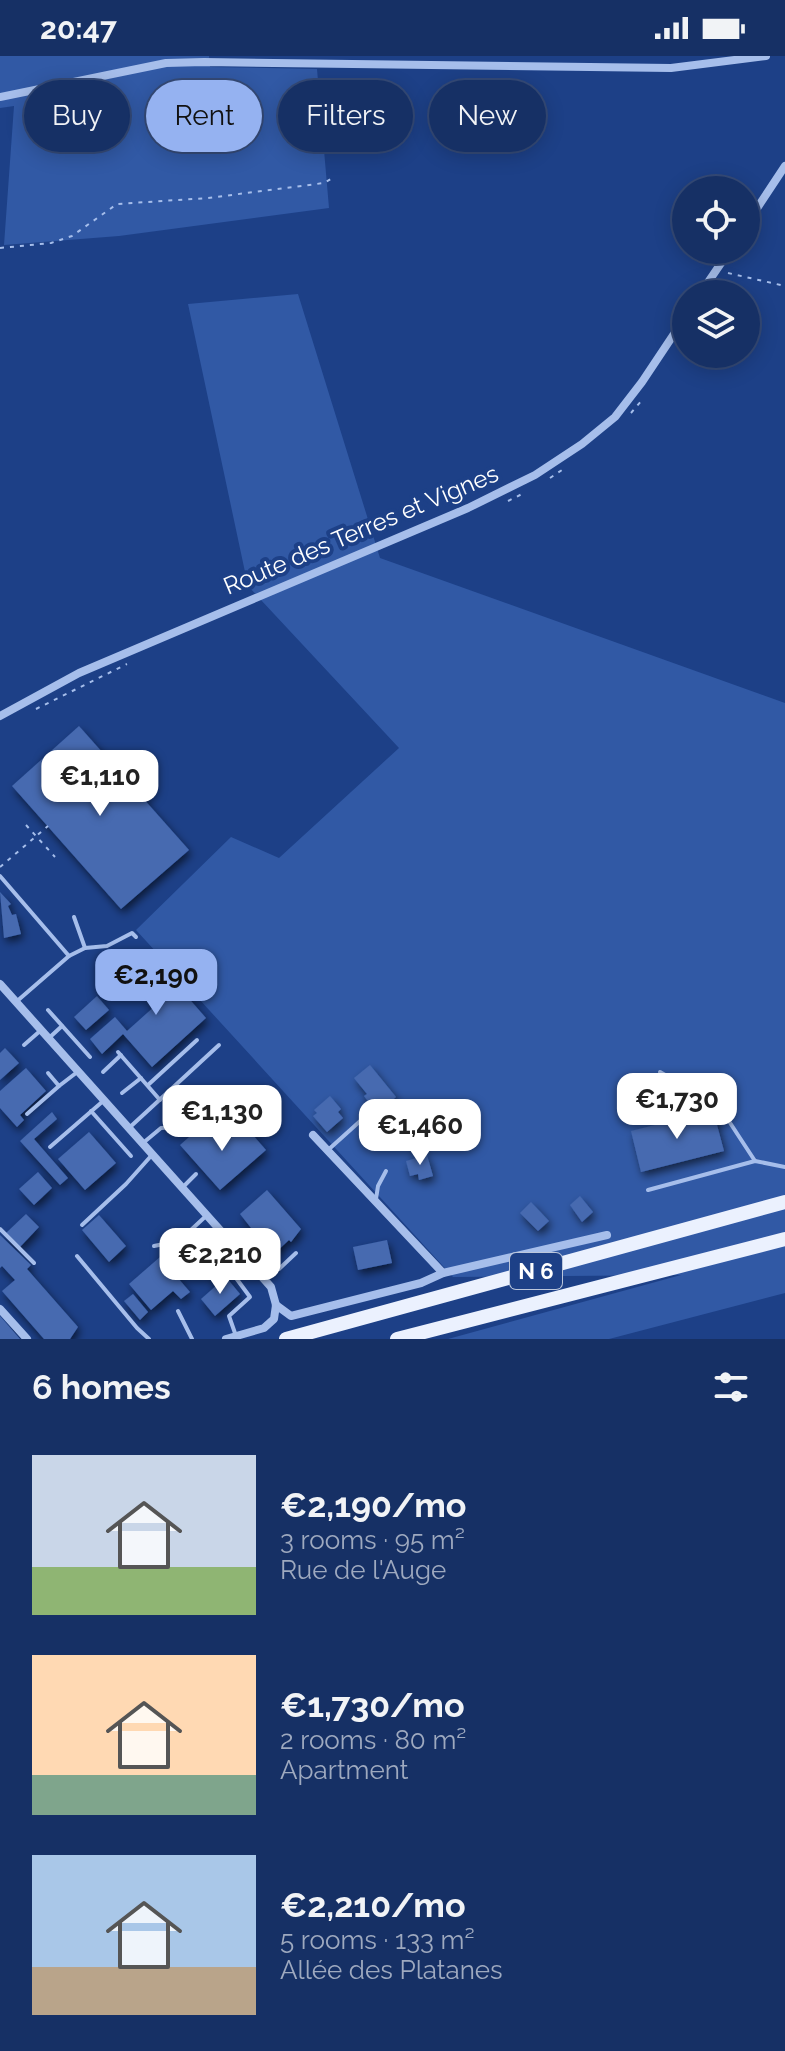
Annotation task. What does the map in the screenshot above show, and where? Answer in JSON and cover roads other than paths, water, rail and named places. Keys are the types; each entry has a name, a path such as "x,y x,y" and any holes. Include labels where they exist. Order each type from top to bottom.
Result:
{"main road":[{"name":"N 6","path":"286,1339 785,1202"},
{"name":"N 6","path":"397,1339 785,1239"}],"street":[{"path":"0,97 152,66 204,59 671,68 766,56"},
{"path":"760,204 785,166"},
{"name":"Route des Terres et Vignes","path":"0,716 79,673 468,508 535,475 582,444 615,417 672,337"},
{"path":"0,984 271,1287 276,1305 274,1319 264,1328 226,1339"},
{"path":"313,1135 443,1273"},
{"path":"276,1305 291,1316 421,1283 443,1273 607,1235"},
{"path":"0,1309 27,1339"}],"lane":[{"path":"0,876 69,956"},
{"path":"74,917 85,948"},
{"path":"16,1002 69,956 85,948 107,946 132,933 136,937"},
{"path":"48,1010 90,1057"},
{"path":"49,1038 62,1026"},
{"path":"24,1045 42,1030"},
{"path":"148,1085 197,1040"},
{"path":"129,1128 219,1045"},
{"path":"103,1072 119,1053 160,1100"},
{"path":"27,1114 78,1071"},
{"path":"660,1072 719,1106 755,1161"},
{"path":"48,1073 59,1086"},
{"path":"122,1093 141,1078"},
{"path":"143,1143 161,1128 176,1127 208,1096"},
{"path":"50,1147 104,1100"},
{"path":"91,1111 131,1156"},
{"path":"328,1150 368,1114"},
{"path":"82,1225 153,1154"},
{"path":"648,1190 755,1161 785,1167"},
{"path":"376,1201 378,1186 386,1171"},
{"path":"182,1188 196,1174"},
{"path":"154,1246 179,1241 206,1216"},
{"path":"0,1229 34,1263"},
{"path":"190,1268 224,1237"},
{"path":"253,1266 266,1255 279,1269 296,1253"},
{"path":"77,1256 149,1339"},
{"path":"236,1278 250,1297 229,1316 236,1336"},
{"path":"178,1311 192,1339"}]}
